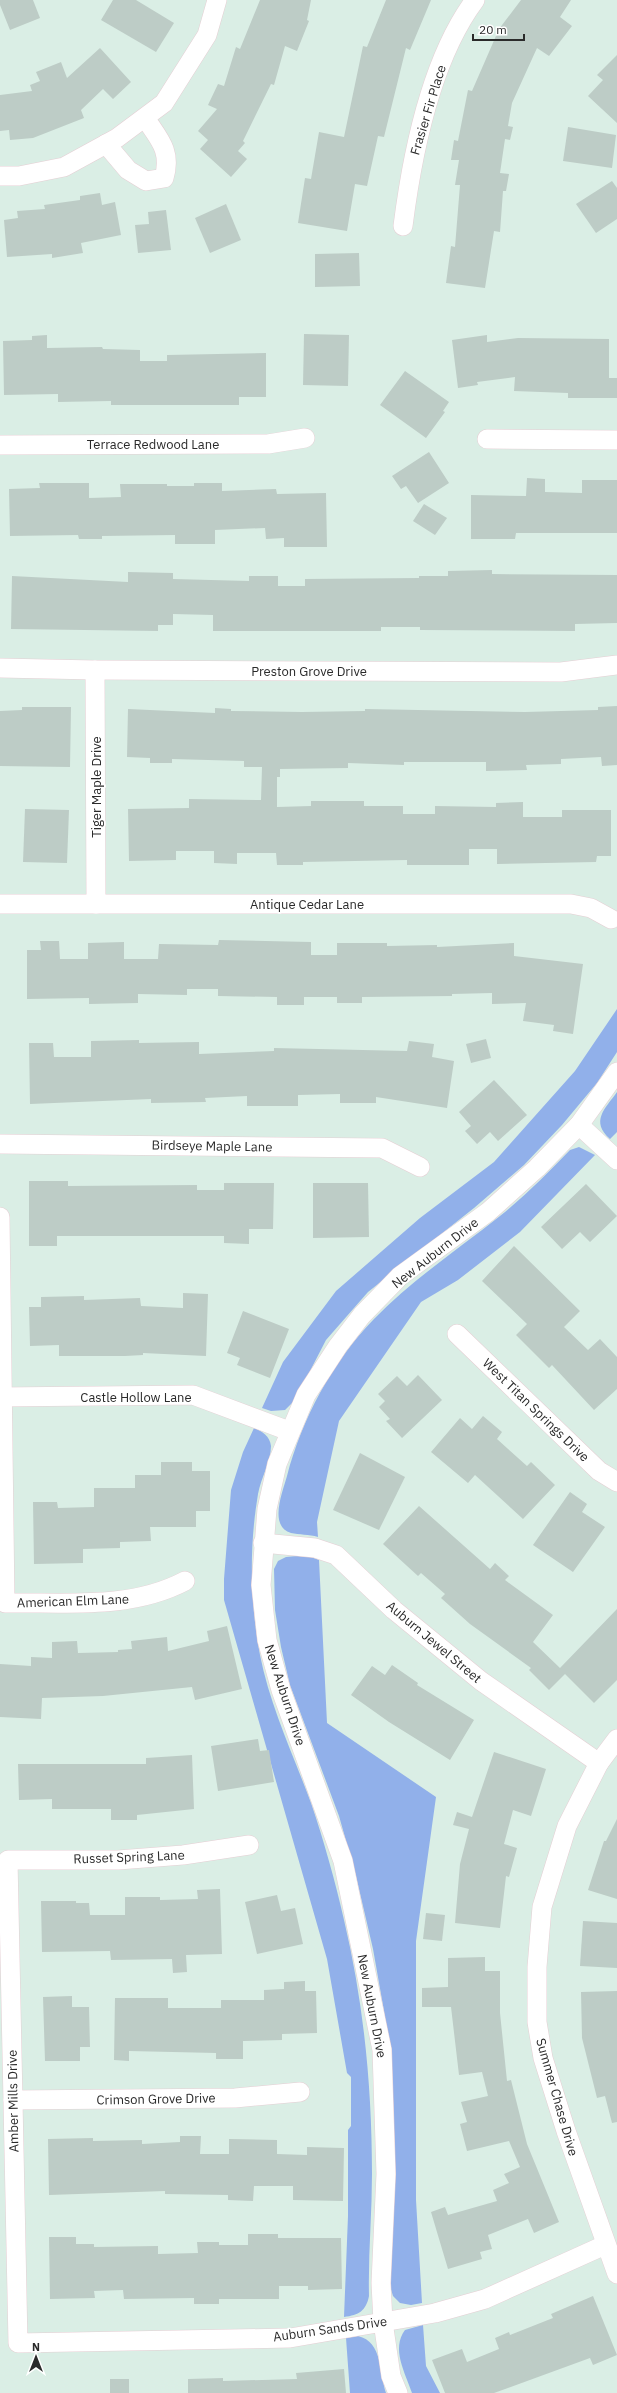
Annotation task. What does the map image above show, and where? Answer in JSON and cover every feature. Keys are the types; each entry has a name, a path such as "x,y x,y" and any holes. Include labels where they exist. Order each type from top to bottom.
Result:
{"street":[{"path":"0,176 19,176 64,167 106,144 145,118 164,103 208,35 217,0"},
{"name":"Frasier Fir Place","path":"403,226 410,171 421,124 441,67 464,15 475,0"},
{"path":"106,144 128,170 146,181 164,178 168,165 164,145 145,118"},
{"name":"Terrace Redwood Lane","path":"0,445 268,444 305,438"},
{"path":"488,439 617,440"},
{"name":"Preston Grove Drive","path":"0,668 95,670 561,672 617,665"},
{"name":"Tiger Maple Drive","path":"95,670 96,904"},
{"name":"Antique Cedar Lane","path":"0,904 571,904 591,908 611,919"},
{"name":"New Auburn Drive","path":"398,2393 391,2376 383,2322 381,2283 386,2174 382,2050 343,1861 281,1690 267,1640 261,1585 263,1543 277,1464 306,1396 338,1346 362,1315 400,1276 488,1212 537,1168 578,1125 617,1072"},
{"path":"578,1125 617,1160"},
{"name":"Birdseye Maple Lane","path":"0,1144 382,1148 420,1167"},
{"path":"0,1217 1,1397"},
{"name":"West Titan Springs Drive","path":"457,1334 599,1471 617,1482"},
{"name":"Castle Hollow Lane","path":"1,1397 193,1395 290,1431"},
{"name":"American Elm Lane","path":"1,1397 5,1603 107,1602 137,1599 166,1591 185,1581"},
{"name":"Auburn Jewel Street","path":"263,1543 316,1548 336,1555 394,1610 481,1681 599,1763"},
{"name":"Summer Chase Drive","path":"617,1739 599,1763 567,1826 542,1907 537,1967 537,2022 543,2058 605,2245 617,2274"},
{"name":"Russet Spring Lane","path":"8,1860 118,1860 183,1855 249,1845"},
{"name":"Amber Mills Drive","path":"8,1860 18,2343"},
{"name":"Crimson Grove Drive","path":"13,2100 235,2098 300,2092"},
{"name":"Auburn Sands Drive","path":"18,2343 290,2338 435,2313 484,2299 605,2245"}],"shaded area":[{"path":"617,1009 617,1052 597,1083 562,1125 524,1165 474,1208 368,1292 326,1340 295,1400 285,1410 271,1411 262,1408 283,1362 336,1291 420,1218 494,1162 575,1071"},
{"path":"617,1092 617,1132 610,1139 604,1133 600,1121 604,1110"},
{"path":"579,1147 595,1155 520,1232 458,1280 421,1302 339,1421 317,1522 318,1537 291,1533 284,1529 280,1523 279,1516 280,1499 293,1455 301,1433 320,1392 345,1354 374,1319 404,1291 509,1208 536,1184 570,1150"},
{"path":"254,1428 265,1434 269,1439 271,1446 271,1452 258,1494 253,1534 252,1574 254,1615 260,1655 264,1674 282,1730 311,1803 341,1905 357,1983 366,2047 372,2142 369,2296 364,2309 354,2315 344,2317 348,2216 348,2130 351,2126 351,2077 347,2073 327,1959 224,1600 224,1579 231,1490 243,1452"},
{"path":"286,1557 311,1557 319,1560 327,1723 436,1797 416,1941 416,2200 422,2303 411,2305 400,2303 393,2296 390,2286 391,2067 384,2011 373,1949 356,1876 339,1816 290,1685 281,1647 275,1610 274,1569 278,1561"},
{"path":"423,2325 426,2366 440,2393 412,2393 399,2353 401,2337 405,2330"},
{"path":"358,2336 366,2339 372,2344 376,2351 386,2393 350,2393 346,2338"}],"building":[{"path":"0,0 33,0 40,18 10,30 0,5"},
{"path":"113,0 136,0 174,23 156,52 101,20"},
{"path":"260,0 311,0 307,20 309,21 297,51 285,46 274,85 271,84 243,141 245,143 238,151 247,159 231,177 200,149 208,140 198,131 217,109 208,105 218,84 224,86 236,47 240,49"},
{"path":"386,0 431,0 410,50 406,48 384,137 378,136 367,186 355,184 347,231 298,223 305,178 311,179 319,132 344,137 363,46 367,47"},
{"path":"521,0 571,0 560,17 572,26 549,56 537,48 512,103 508,126 513,127 510,140 505,139 500,173 509,174 506,191 503,191 500,232 494,231 485,288 446,283 451,246 455,247 460,185 455,185 459,160 451,160 454,140 458,141 468,90 472,91 499,29"},
{"path":"100,48 131,82 113,99 103,89 81,110 84,118 33,138 10,140 9,130 0,131 0,95 32,91 30,85 40,81 36,72 61,62 67,78"},
{"path":"617,55 617,123 588,96 603,80 597,75"},
{"path":"568,127 616,135 612,168 563,161"},
{"path":"612,181 617,188 617,219 596,233 576,204"},
{"path":"100,193 102,205 115,202 121,235 81,243 83,253 52,258 52,254 7,257 4,220 18,218 17,211 45,209 44,205 80,200 80,196"},
{"path":"226,204 241,240 210,253 195,218"},
{"path":"166,210 171,250 138,253 135,225 149,224 148,212"},
{"path":"359,253 360,286 315,287 315,254"},
{"path":"304,334 349,335 348,386 303,385"},
{"path":"47,335 47,348 102,347 103,349 140,350 140,361 167,361 167,355 266,353 266,397 239,397 239,405 111,405 111,401 58,402 58,394 4,395 3,341 32,340 32,336"},
{"path":"487,335 487,342 518,338 609,339 609,378 617,378 617,398 568,398 568,393 514,391 515,377 477,382 478,385 458,388 452,340"},
{"path":"405,371 449,402 443,411 445,412 426,438 380,405"},
{"path":"429,452 449,483 418,503 406,486 401,489 392,476"},
{"path":"527,478 545,479 545,492 582,493 582,480 617,480 617,533 516,533 515,539 471,539 471,495 526,496"},
{"path":"39,483 89,483 89,498 121,497 120,484 167,484 167,486 194,486 194,483 222,483 222,491 276,489 277,494 326,493 327,547 284,547 284,538 266,539 265,528 215,530 215,544 175,544 175,535 102,536 102,539 79,539 78,535 10,536 9,489 40,488"},
{"path":"424,504 447,518 435,535 413,521"},
{"path":"492,570 492,574 617,575 617,623 575,624 575,631 420,630 420,627 381,627 381,631 213,631 213,615 173,614 173,625 158,625 158,631 11,629 12,576 128,582 128,572 173,573 173,579 249,581 249,576 278,576 278,586 305,586 305,579 419,578 419,576 448,576 448,571"},
{"path":"617,706 617,765 602,766 601,757 561,759 561,764 526,765 527,770 486,771 486,762 404,762 404,765 348,763 348,768 280,769 280,777 277,777 277,807 311,806 311,801 364,801 364,806 403,806 403,814 435,814 435,806 496,807 496,803 523,802 523,817 562,817 562,810 611,810 611,856 597,856 596,862 497,864 497,849 469,849 469,865 407,865 407,860 303,862 303,865 277,865 276,853 237,853 237,864 214,863 214,851 176,851 176,860 129,861 128,809 189,808 189,799 261,800 262,767 244,767 244,761 172,759 172,763 150,763 150,758 127,757 128,709 215,713 215,708 231,709 231,711 302,712 365,711 365,709 525,712 598,710 598,707"},
{"path":"22,707 71,707 70,767 0,766 0,711 22,710"},
{"path":"25,809 69,810 67,863 23,862"},
{"path":"219,940 311,942 311,955 337,955 337,943 387,943 387,946 437,945 437,947 514,943 514,956 583,964 573,1034 553,1031 554,1025 523,1021 526,1003 492,1004 492,993 452,994 452,996 362,997 362,1003 337,1003 337,997 304,997 304,1005 277,1005 277,997 218,996 218,989 187,989 187,995 138,994 138,1003 89,1004 89,998 27,999 27,950 41,950 40,941 59,941 60,959 88,959 88,943 124,942 124,959 158,959 159,944 218,945"},
{"path":"486,1039 491,1058 471,1063 466,1044"},
{"path":"139,1040 139,1043 199,1042 199,1054 274,1051 274,1048 407,1051 409,1041 434,1044 432,1057 454,1061 447,1108 376,1097 376,1103 340,1103 340,1094 298,1095 298,1106 247,1106 247,1096 205,1098 206,1102 151,1103 151,1099 30,1104 29,1043 53,1043 54,1057 91,1057 91,1041"},
{"path":"494,1080 527,1115 498,1141 490,1132 477,1144 465,1131 471,1126 459,1112"},
{"path":"29,1181 68,1181 68,1186 197,1185 197,1190 224,1190 224,1183 274,1183 273,1229 249,1229 249,1244 224,1243 224,1236 57,1236 57,1246 29,1246"},
{"path":"313,1183 368,1183 369,1237 313,1238"},
{"path":"586,1184 617,1216 590,1242 580,1232 562,1249 541,1227"},
{"path":"514,1246 580,1311 564,1327 588,1350 600,1339 617,1357 617,1389 594,1410 552,1365 549,1368 516,1335 527,1324 482,1281"},
{"path":"183,1293 208,1294 206,1356 143,1353 143,1355 125,1356 59,1356 59,1345 30,1346 29,1307 41,1307 41,1297 84,1296 84,1300 140,1298 141,1306 183,1308"},
{"path":"243,1311 289,1329 270,1378 237,1365 240,1358 227,1353"},
{"path":"418,1375 442,1400 402,1438 386,1421 390,1419 379,1407 385,1401 378,1394 397,1376 407,1386"},
{"path":"483,1416 502,1432 497,1439 527,1466 531,1462 555,1485 523,1519 475,1475 468,1483 431,1452 460,1418 472,1429"},
{"path":"360,1453 405,1477 379,1530 333,1510"},
{"path":"161,1462 192,1462 192,1471 210,1471 210,1511 196,1511 196,1527 150,1527 151,1541 120,1542 120,1548 83,1549 83,1563 34,1564 33,1502 57,1502 58,1508 94,1507 94,1488 135,1488 135,1475 161,1475"},
{"path":"570,1492 587,1504 582,1512 605,1527 573,1572 533,1545"},
{"path":"419,1506 490,1569 495,1563 509,1576 505,1580 553,1615 533,1642 560,1668 617,1609 617,1680 594,1703 565,1674 549,1690 529,1670 531,1668 470,1624 441,1598 445,1594 421,1573 418,1576 383,1544"},
{"path":"227,1626 242,1689 195,1700 192,1687 103,1696 42,1698 41,1719 0,1717 0,1664 31,1666 31,1657 52,1658 52,1642 77,1641 78,1653 118,1652 118,1650 132,1649 131,1641 167,1637 168,1651 209,1641 207,1631"},
{"path":"392,1665 418,1683 417,1685 474,1720 450,1760 389,1722 351,1695 372,1666 385,1675"},
{"path":"258,1739 260,1751 269,1750 274,1782 218,1791 211,1746"},
{"path":"494,1752 546,1769 531,1816 513,1810 504,1844 517,1848 509,1877 506,1876 500,1928 455,1923 460,1864 469,1829 453,1825 457,1812 472,1817"},
{"path":"192,1755 194,1809 137,1815 137,1820 111,1820 111,1809 52,1809 52,1799 19,1800 18,1764 146,1764 146,1758"},
{"path":"617,1819 617,1899 588,1890 604,1841 606,1841"},
{"path":"220,1889 222,1954 186,1955 187,1972 173,1973 172,1959 111,1960 110,1951 42,1952 41,1901 76,1901 76,1903 89,1903 90,1915 125,1915 125,1897 160,1897 160,1900 198,1899 197,1890"},
{"path":"277,1895 281,1911 295,1908 303,1944 257,1954 245,1902"},
{"path":"426,1913 445,1915 442,1941 423,1939"},
{"path":"583,1921 617,1923 617,1968 580,1966"},
{"path":"485,1957 485,1971 500,1971 500,2013 507,2081 511,2080 527,2144 559,2222 534,2233 528,2219 488,2235 492,2249 480,2252 482,2259 448,2269 431,2212 445,2207 448,2215 497,2201 493,2190 509,2183 504,2174 520,2167 509,2141 467,2151 460,2124 467,2122 461,2102 488,2096 482,2072 459,2075 451,2007 422,2007 422,1988 448,1987 448,1958"},
{"path":"305,1981 305,1991 316,1991 317,2033 282,2034 282,2040 243,2041 243,2059 216,2059 216,2053 129,2051 129,2061 114,2060 115,1998 168,1998 168,2008 221,2008 221,2000 264,2000 264,1990 284,1989 284,1982"},
{"path":"617,1991 617,2122 612,2123 605,2096 597,2098 582,2038 581,1992"},
{"path":"72,1996 72,2007 89,2007 90,2047 80,2047 80,2061 45,2061 43,1997"},
{"path":"180,2136 201,2136 200,2154 229,2154 229,2139 277,2140 277,2154 307,2155 307,2147 344,2148 343,2201 293,2200 293,2186 254,2186 253,2201 228,2200 228,2195 165,2194 165,2191 49,2195 48,2139 93,2138 93,2141 142,2140 142,2144 180,2142"},
{"path":"248,2234 278,2234 278,2238 341,2238 342,2289 308,2290 308,2286 279,2286 279,2299 219,2299 219,2304 194,2304 194,2298 124,2299 123,2290 94,2291 95,2298 50,2299 49,2237 76,2237 76,2244 94,2244 94,2247 158,2246 158,2254 198,2253 197,2242 219,2242 219,2245 248,2245"},
{"path":"593,2296 617,2355 593,2365 590,2358 494,2393 445,2393 432,2360 462,2349 467,2362 499,2349 495,2338 509,2332 510,2335 553,2318 551,2314"},
{"path":"344,2369 346,2393 188,2393 188,2379 223,2378 223,2381 297,2379 296,2373"},
{"path":"110,2379 129,2379 129,2393 110,2393"}]}
